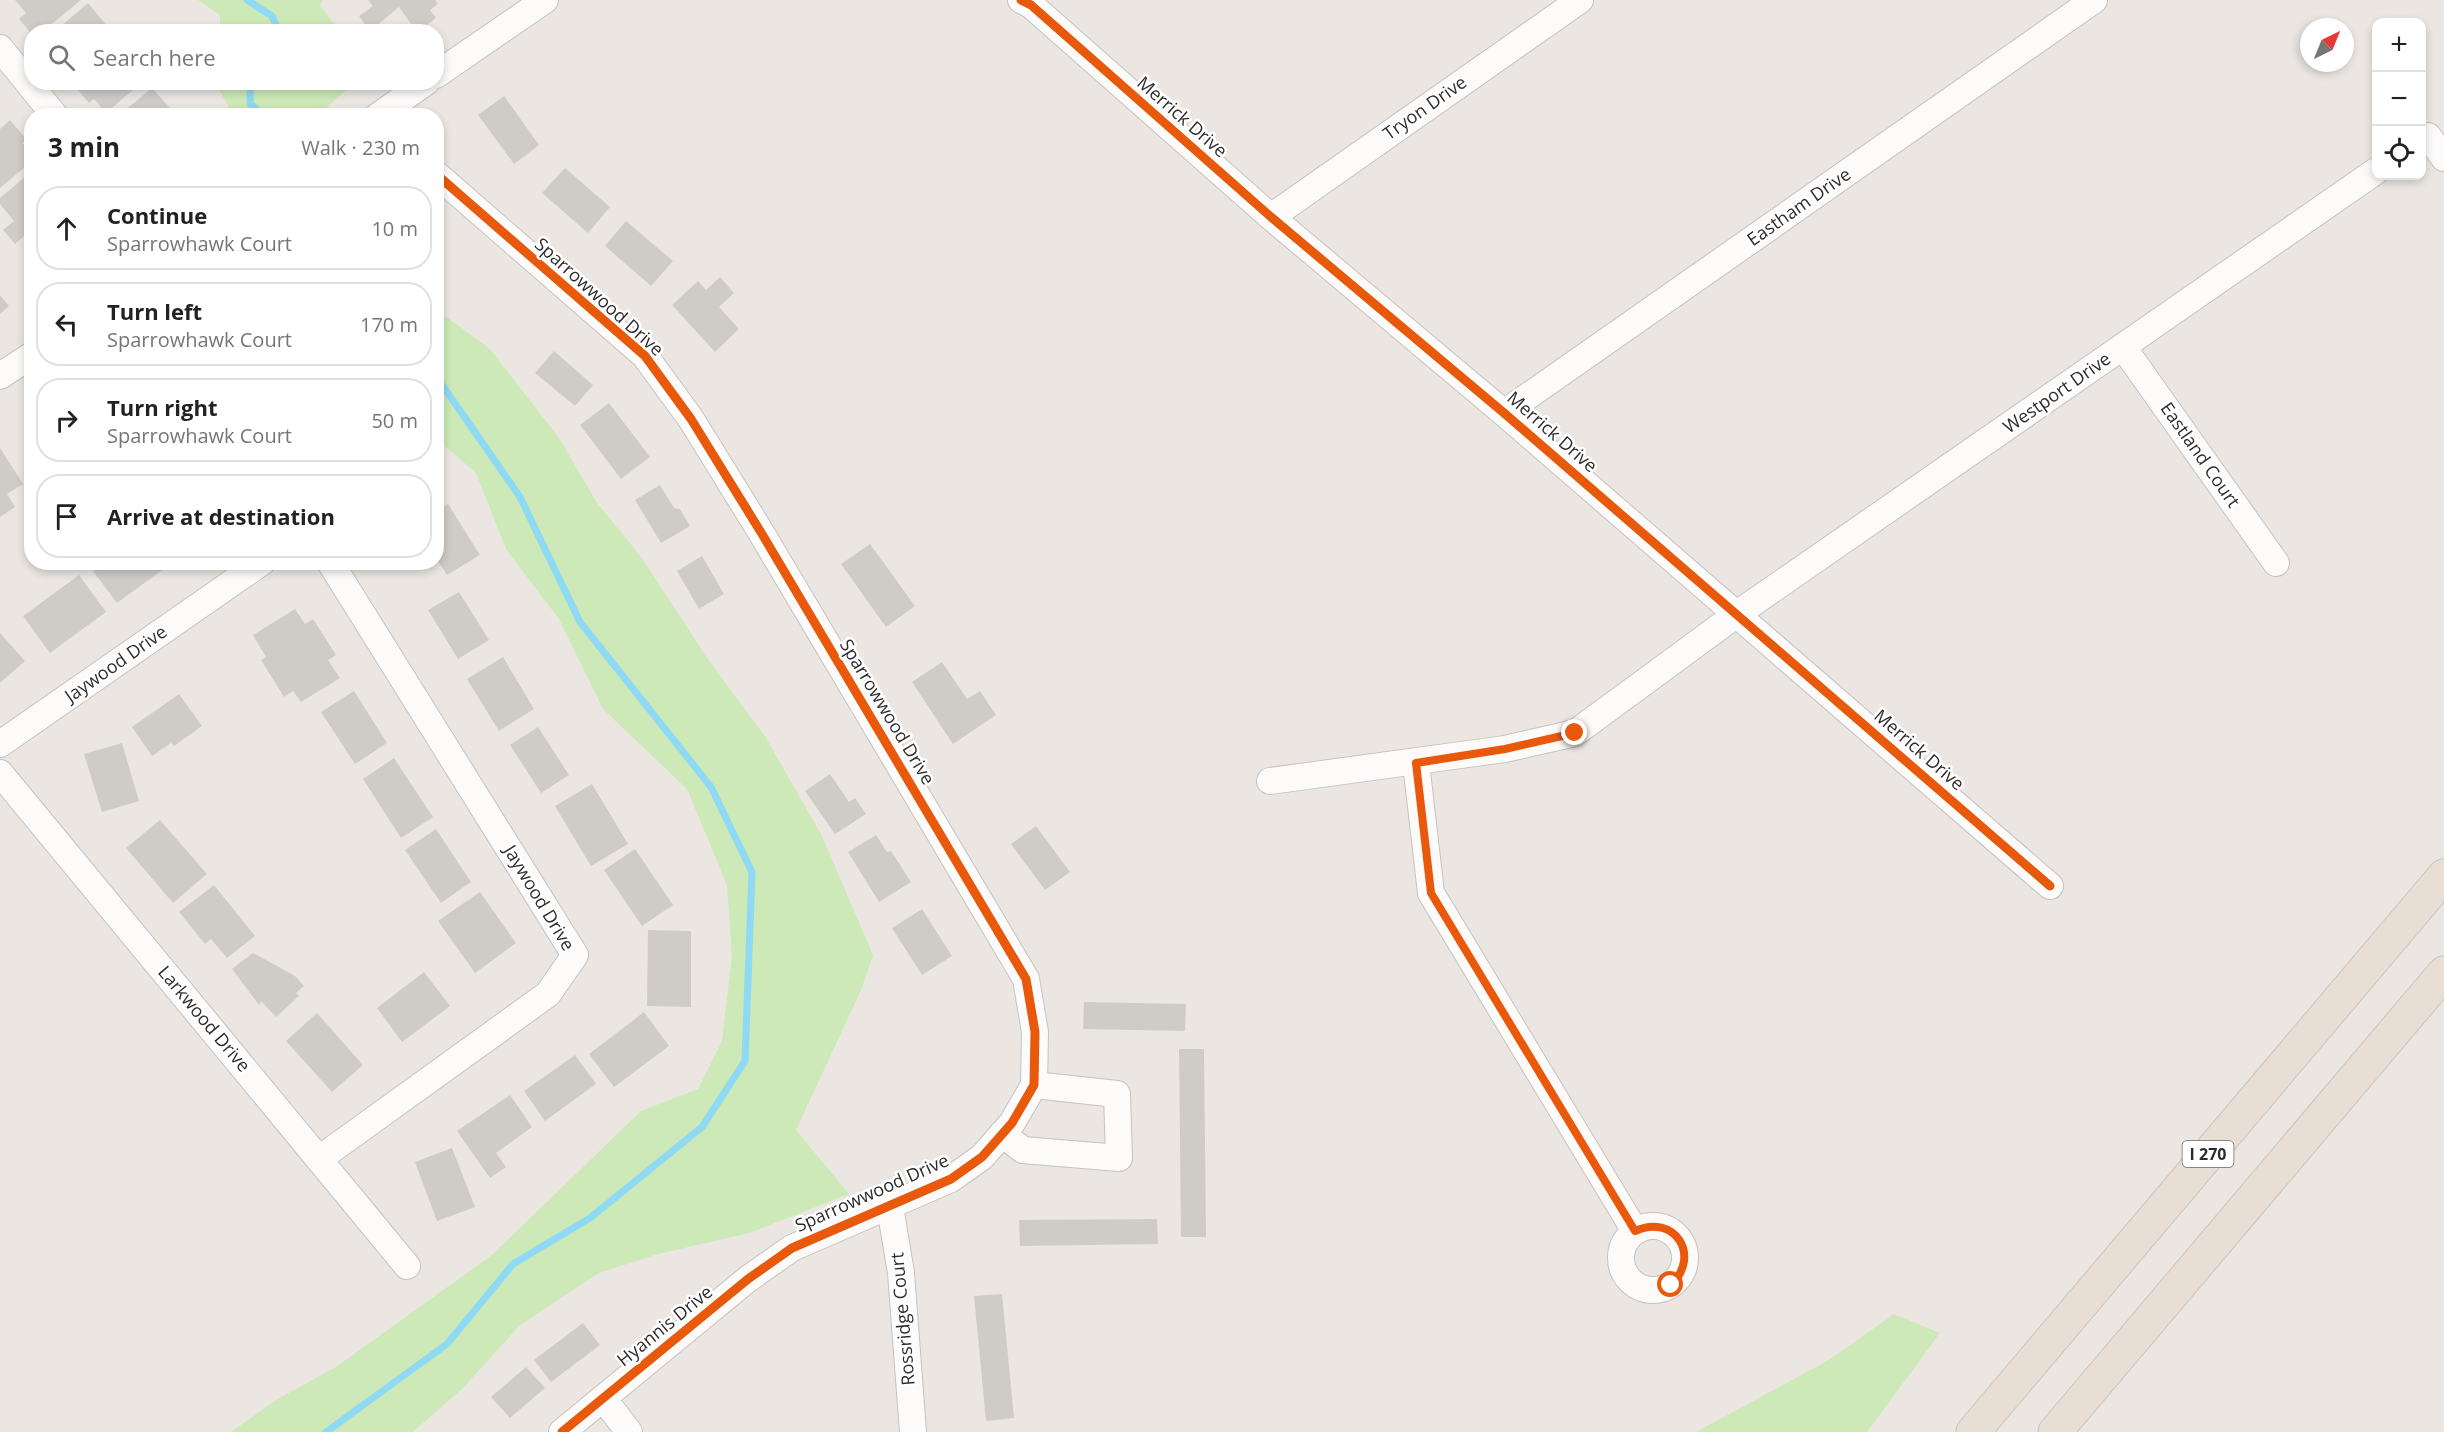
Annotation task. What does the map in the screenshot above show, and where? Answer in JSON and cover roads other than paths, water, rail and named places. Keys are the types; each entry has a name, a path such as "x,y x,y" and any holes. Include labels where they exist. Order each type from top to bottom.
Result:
{"highway":[{"name":"I 270","path":"1973,1432 2444,876"},
{"path":"2055,1432 2444,973"}],"street":[{"path":"444,69 545,0"},
{"name":"Tryon Drive","path":"1271,217 1580,0"},
{"name":"Eastham Drive","path":"1504,414 2094,0"},
{"name":"Merrick Drive","path":"1030,1 1271,217 1737,614 2050,886"},
{"path":"0,48 24,78"},
{"path":"34,90 49,108"},
{"path":"389,108 415,90"},
{"path":"2431,133 2444,158"},
{"name":"Westport Drive","path":"1416,763 1505,749 1575,733 1737,614 2372,174"},
{"name":"Sparrowwood Drive","path":"444,181 645,356 691,419 762,534 1026,979 1035,1032 1034,1085 1012,1123 982,1157 951,1179 792,1248"},
{"name":"Eastland Court","path":"2123,346 2276,564"},
{"path":"0,376 24,360"},
{"name":"Jaywood Drive","path":"0,744 250,570"},
{"name":"Jaywood Drive","path":"319,1159 548,994 575,955 335,570"},
{"path":"1270,781 1416,763 1431,893 1635,1231"},
{"name":"Larkwood Drive","path":"0,773 407,1266"},
{"path":"1002,1134 1023,1150 1119,1158 1117,1094 1034,1085"},
{"name":"Rossridge Court","path":"890,1207 902,1273 913,1432"},
{"name":"Hyannis Drive","path":"562,1432 748,1279 792,1248"},
{"path":"603,1398 629,1432"}],"waterway":[{"path":"247,0 272,16 276,24"},
{"path":"250,90 250,103 255,108"},
{"path":"326,1432 447,1344 513,1264 590,1218 702,1127 745,1061 752,872 711,787 580,622 520,497 444,388"}]}
